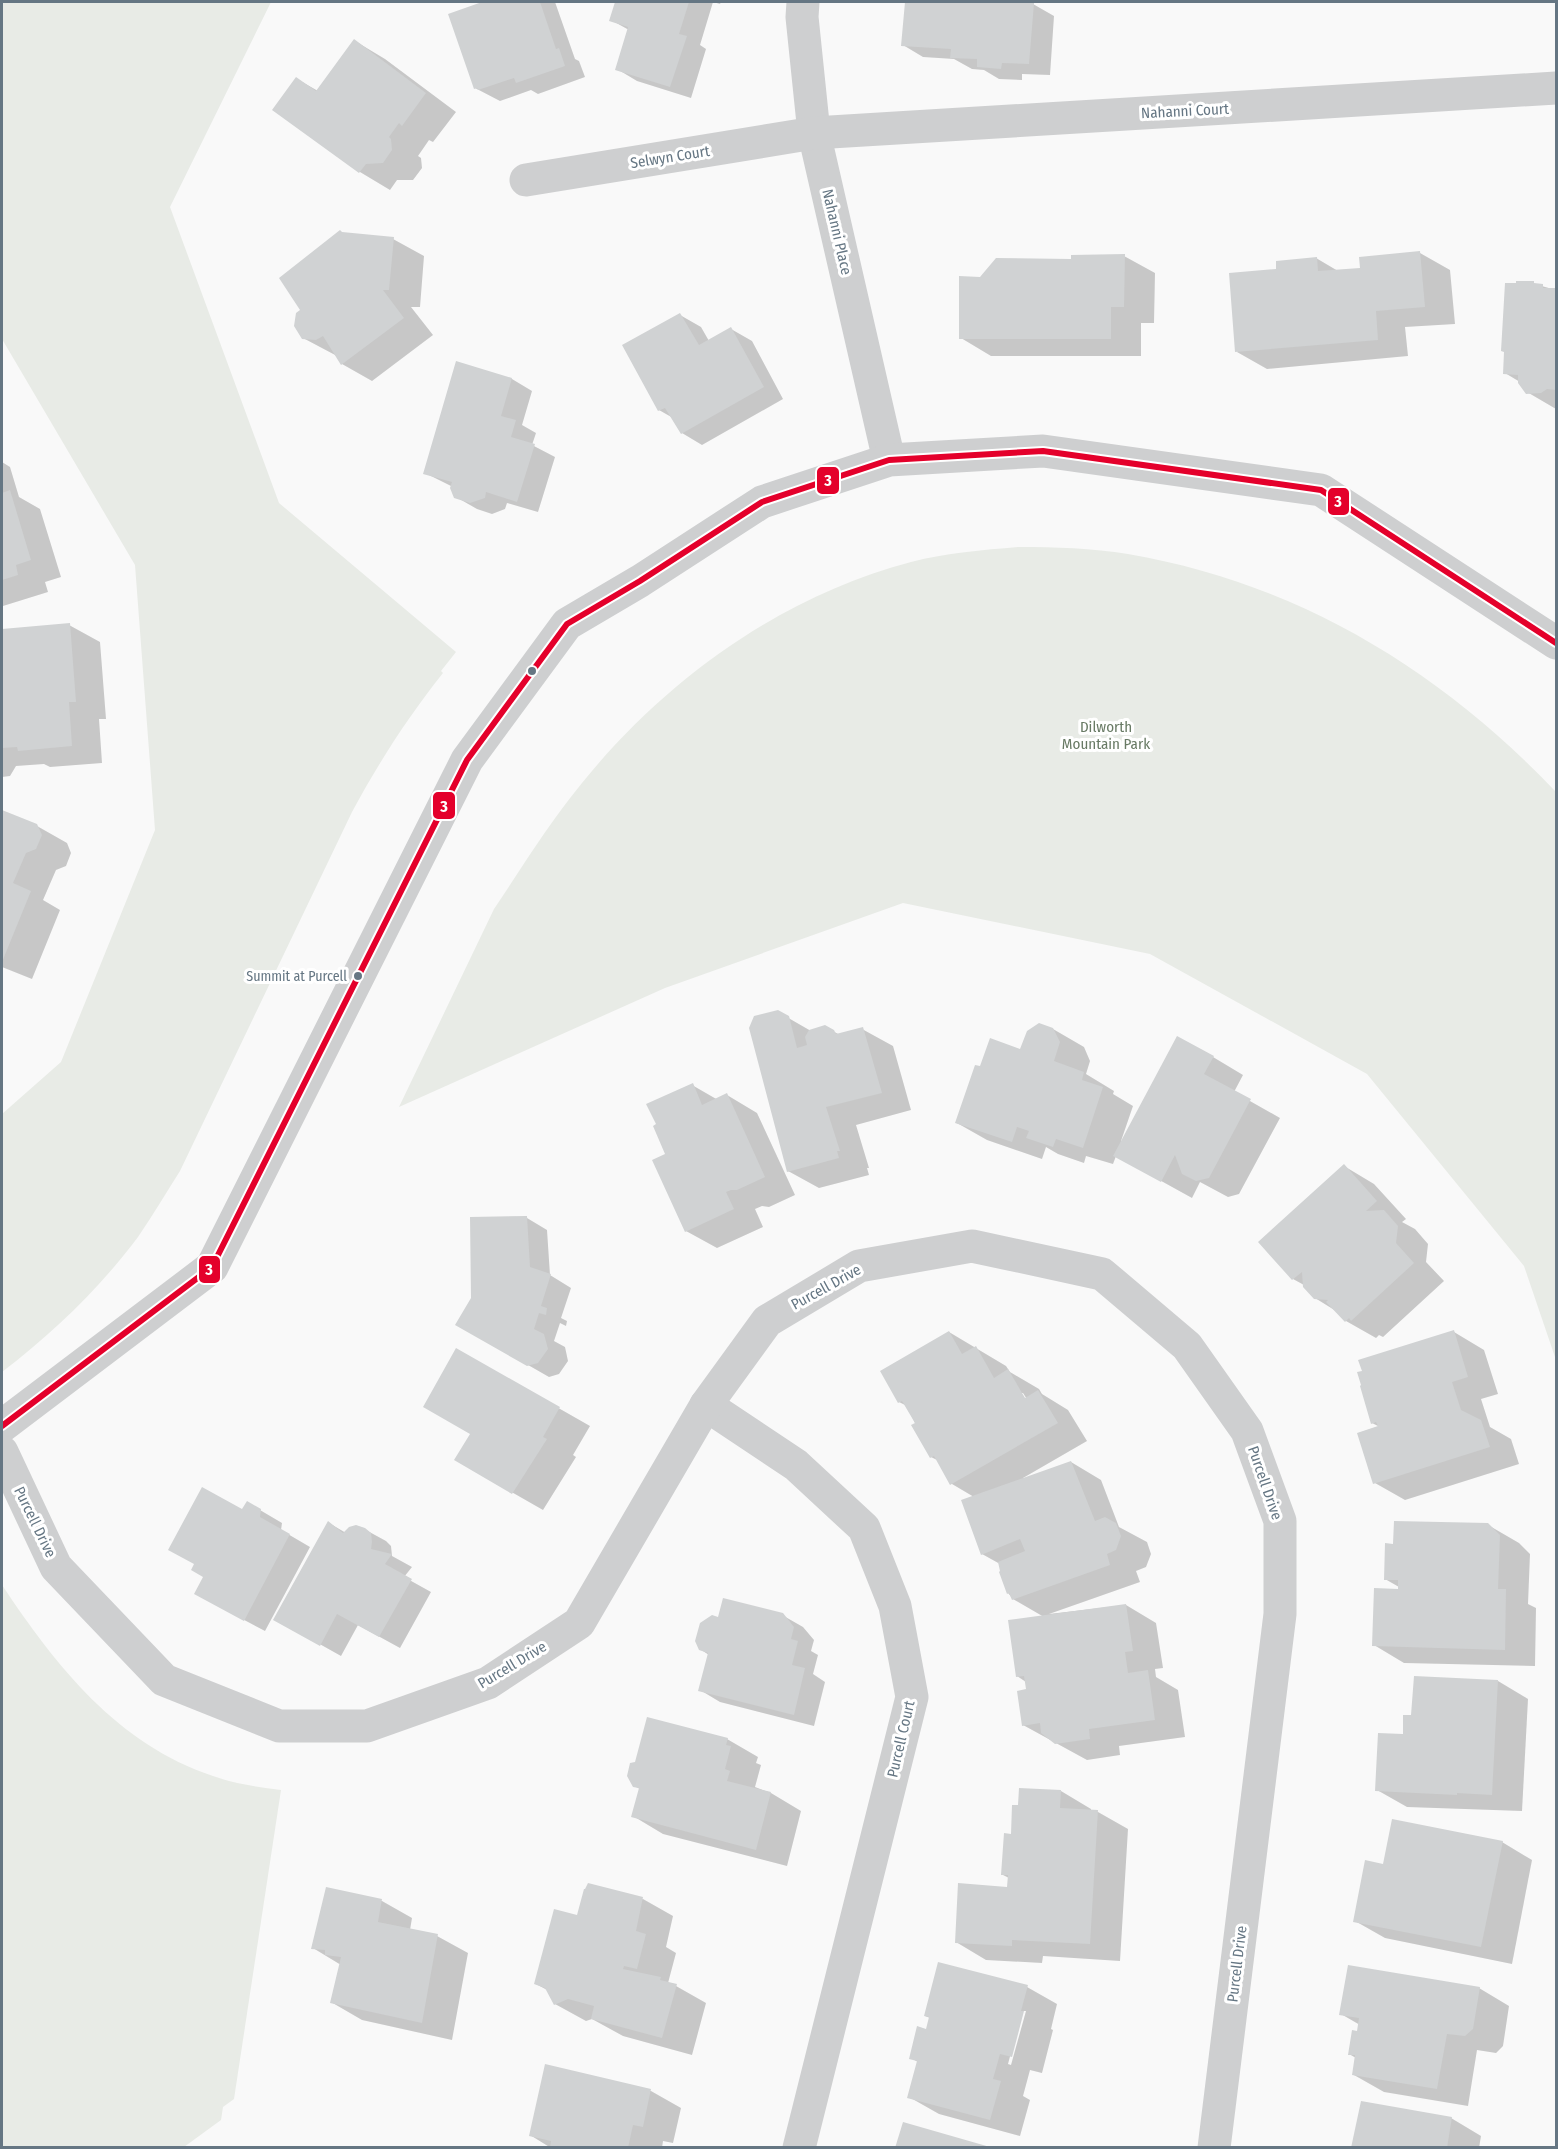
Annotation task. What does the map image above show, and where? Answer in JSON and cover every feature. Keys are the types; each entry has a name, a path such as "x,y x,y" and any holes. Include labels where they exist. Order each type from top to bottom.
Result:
{"street":[{"name":"Nahanni Place","path":"803,2 802,17 814,133 889,460"},
{"name":"Nahanni Court","path":"814,133 1557,88"},
{"name":"Selwyn Court","path":"526,180 814,133"},
{"path":"2,1426 212,1267 467,760 567,624 640,581 762,502 889,460 1043,451 1321,490 1557,643"},
{"name":"Purcell Drive","path":"2,1452 56,1567 164,1680 279,1726 367,1726 488,1683 579,1623 706,1405 767,1321 859,1266 972,1246 1102,1274 1187,1346 1247,1431 1280,1521 1280,1614 1214,2148"},
{"name":"Purcell Court","path":"706,1405 796,1465 864,1528 895,1606 912,1697 799,2148"}],"green space":[{"path":"2,2 271,2 170,207 279,503 456,652 394,740 352,812 180,1171 138,1237 107,1275 57,1326 2,1372 2,1114 61,1062 155,830 135,565 2,339"},
{"name":"Dilworth Mountain Park","path":"1019,547 1074,548 1128,554 1190,568 1250,586 1307,610 1362,638 1414,670 1464,707 1556,792 1556,1360 1524,1266 1367,1074 1150,954 903,903 665,988 399,1107 494,909 570,798 615,745 651,709 689,676 730,646 772,619 817,596 863,577 911,562 952,554"},
{"path":"2,1585 44,1645 67,1673 118,1723 147,1744 179,1762 213,1776 281,1790 234,2099 223,2107 221,2120 184,2147 2,2147"}],"building":[{"path":"482,2 540,2 556,49 559,48 565,66 516,83 514,78 478,90 474,89 448,14"},
{"path":"615,2 689,2 679,34 687,36 670,87 615,70 628,27 609,21"},
{"path":"905,2 1034,3 1029,64 1002,63 1001,69 977,67 977,59 950,58 951,49 901,46"},
{"path":"354,39 426,93 402,126 399,123 389,137 392,150 383,163 366,164 359,173 272,110 296,77 316,91"},
{"path":"340,230 394,237 389,290 383,290 404,318 341,365 323,336 316,340 302,339 294,326 296,313 300,310 279,278"},
{"path":"1420,251 1425,307 1376,311 1378,340 1235,352 1229,273 1276,269 1276,261 1317,257 1318,271 1360,268 1359,257"},
{"path":"1125,254 1124,307 1111,307 1111,339 959,339 959,276 980,277 996,258 1071,259 1071,255"},
{"path":"1516,281 1534,281 1534,283 1543,284 1543,288 1556,288 1556,390 1547,389 1541,393 1526,394 1518,383 1518,375 1503,374 1504,352 1501,351 1505,283 1516,283"},
{"path":"680,313 699,345 731,327 764,387 681,434 665,408 658,411 622,345"},
{"path":"456,361 512,378 501,416 516,420 511,437 535,444 517,502 486,492 485,498 470,503 454,498 450,488 452,482 423,474"},
{"path":"10,490 31,560 16,565 18,575 2,580 2,493"},
{"path":"70,623 76,702 69,702 72,746 18,751 17,747 2,748 2,629"},
{"path":"2,810 37,824 42,835 36,849 26,853 13,883 31,891 2,962"},
{"path":"778,1010 789,1016 797,1048 807,1045 805,1037 809,1030 825,1025 834,1030 836,1034 863,1027 882,1093 826,1107 840,1151 837,1151 839,1158 787,1172 749,1028 754,1016"},
{"path":"1039,1023 1053,1028 1060,1042 1054,1061 1084,1072 1082,1080 1103,1087 1083,1148 1056,1139 1053,1147 1026,1138 1029,1131 1017,1127 1012,1142 955,1123 975,1065 980,1066 990,1038 1020,1049 1027,1031"},
{"path":"1177,1036 1214,1056 1204,1074 1251,1099 1209,1178 1196,1181 1182,1174 1175,1155 1161,1182 1113,1156"},
{"path":"693,1083 702,1105 727,1093 765,1177 737,1190 726,1192 734,1209 685,1232 652,1160 665,1154 653,1126 656,1124 646,1104"},
{"path":"1344,1164 1377,1201 1366,1211 1384,1210 1398,1226 1396,1243 1414,1263 1351,1321 1349,1318 1345,1322 1326,1302 1328,1300 1314,1299 1303,1287 1302,1272 1292,1280 1258,1242"},
{"path":"527,1216 530,1267 551,1274 541,1306 547,1308 546,1315 539,1313 534,1329 544,1334 548,1349 538,1363 527,1366 455,1325 471,1298 470,1217"},
{"path":"1454,1330 1468,1377 1452,1382 1461,1410 1481,1420 1490,1447 1373,1484 1357,1433 1378,1426 1376,1422 1371,1424 1357,1372 1362,1371 1358,1360"},
{"path":"949,1331 962,1354 976,1346 994,1378 1008,1369 1025,1398 1038,1390 1058,1423 950,1485 934,1456 930,1458 911,1425 915,1423 902,1401 898,1403 880,1371"},
{"path":"456,1348 560,1407 543,1437 547,1439 512,1494 454,1460 470,1434 423,1407"},
{"path":"1071,1461 1095,1521 1105,1517 1116,1523 1121,1536 1116,1550 1107,1554 1110,1565 1012,1600 1009,1593 1007,1594 998,1562 1025,1551 1020,1539 981,1555 961,1500"},
{"path":"202,1487 242,1509 247,1501 261,1509 260,1517 290,1534 244,1621 194,1594 203,1577 191,1570 194,1564 168,1550"},
{"path":"328,1521 343,1533 349,1527 356,1525 365,1528 371,1533 371,1549 392,1554 385,1564 412,1579 379,1637 337,1614 320,1646 273,1620"},
{"path":"1394,1521 1488,1523 1500,1535 1498,1589 1506,1589 1505,1650 1372,1646 1374,1588 1398,1589 1398,1580 1384,1580 1385,1543 1393,1544"},
{"path":"723,1598 783,1613 794,1627 791,1639 798,1641 792,1665 805,1668 794,1715 698,1691 708,1653 699,1650 695,1641 700,1623 712,1615 718,1617"},
{"path":"1126,1604 1133,1651 1125,1652 1128,1673 1148,1670 1155,1720 1089,1729 1090,1739 1055,1744 1041,1733 1040,1723 1022,1726 1017,1691 1026,1689 1024,1676 1016,1677 1008,1620"},
{"path":"1414,1676 1498,1680 1492,1795 1375,1791 1378,1733 1403,1734 1403,1715 1411,1715"},
{"path":"647,1717 728,1738 726,1745 731,1746 725,1769 730,1771 727,1781 771,1792 756,1850 631,1817 639,1788 633,1787 627,1776 630,1763 635,1762"},
{"path":"1019,1788 1061,1790 1060,1808 1098,1810 1090,1944 1012,1940 1012,1946 955,1943 958,1883 1007,1887 1008,1875 1001,1875 1004,1833 1011,1834 1012,1805 1018,1805"},
{"path":"1392,1819 1503,1841 1481,1947 1353,1922 1365,1860 1383,1864"},
{"path":"588,1883 643,1897 636,1931 646,1934 637,1969 624,1966 623,1969 661,1977 660,1980 677,1984 662,2038 591,2019 594,2006 568,1999 554,2005 545,1988 534,1984 554,1909 577,1915 584,1889"},
{"path":"326,1887 382,1899 378,1922 438,1934 422,2023 330,2003 341,1957 325,1955 325,1950 311,1949"},
{"path":"938,1962 1028,1985 1012,2057 1000,2054 993,2079 1001,2081 990,2120 907,2098 917,2061 909,2059 917,2026 926,2029 929,2017 924,2016"},
{"path":"1348,1965 1480,1987 1473,2029 1465,2036 1447,2034 1437,2089 1352,2075 1355,2055 1348,2055 1352,2030 1357,2031 1359,2018 1339,2015"},
{"path":"545,2064 651,2089 643,2127 633,2125 628,2148 550,2148 551,2141 529,2136"},
{"path":"1361,2101 1452,2117 1447,2148 1351,2148"},
{"path":"903,2122 990,2147 990,2148 895,2148"}],"transit line":[{"name":"3","path":"2,1426 212,1267 467,760 567,624 640,581 762,502 889,460 1043,451 1321,490 1556,643"}],"place":[{"name":"Summit at Purcell","path":"358,976"}]}
